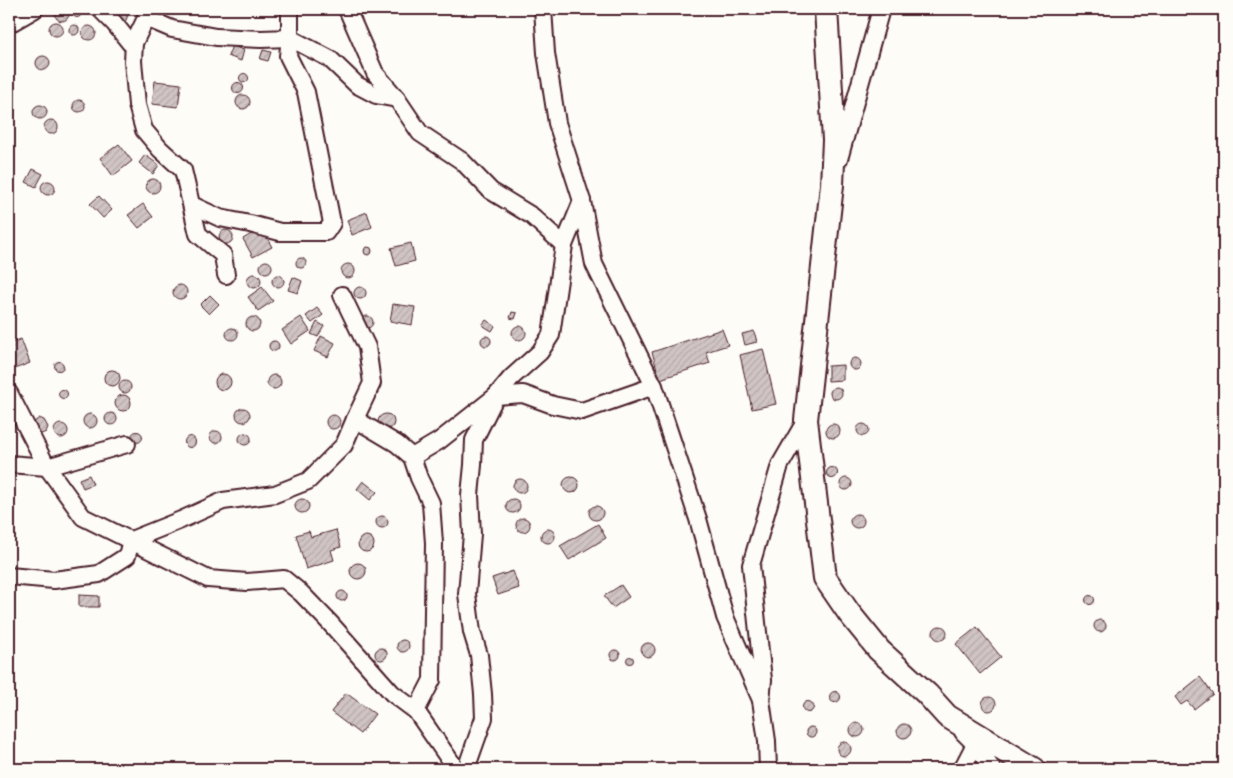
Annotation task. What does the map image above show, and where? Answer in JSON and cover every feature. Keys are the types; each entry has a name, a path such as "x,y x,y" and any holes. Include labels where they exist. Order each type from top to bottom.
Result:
{"street":[{"path":"9,24 35,9"},
{"path":"100,9 130,43 134,43"},
{"path":"192,205 220,218 280,232 326,232 332,223 306,92 288,56 290,9"},
{"path":"347,9 375,73 397,99 420,133 462,161 491,191 532,216 564,244"},
{"path":"543,9 546,53 557,123 582,201 594,264 654,386 698,519 725,617 761,700"},
{"path":"826,9 834,140 832,185 806,420 825,578 879,650 927,694 975,744 992,769"},
{"path":"832,185 881,9"},
{"path":"226,275 223,255 198,234 183,170 160,149 144,130 137,105 133,61 134,43 146,13 172,29 216,37 290,38 330,59 357,85 376,94 397,99"},
{"path":"412,457 439,442 496,396 511,378 540,352 551,335 564,244 582,201"},
{"path":"131,540 223,502 275,494 308,480 344,445 372,383 367,347 342,294"},
{"path":"496,396 523,394 553,405 582,411 654,386"},
{"path":"9,393 47,467 83,517 208,579 246,582 284,579 301,593 324,617 392,693 416,711 456,769"},
{"path":"466,769 484,718 479,655 472,632 467,594 472,534 470,496 474,440 496,396"},
{"path":"355,419 397,444 412,457 419,478 431,502 434,543 432,680 416,711"},
{"path":"768,769 751,565 780,464 806,420"},
{"path":"9,464 47,467 127,444"},
{"path":"9,576 54,580 99,574 126,556 131,540"},
{"path":"947,716 1034,769"},
{"path":"962,769 975,744"}],"building":[{"path":"62,7 67,9 69,14 67,19 62,21 57,19 55,14 57,9"},
{"path":"77,8 82,13 77,18 72,13"},
{"path":"84,9 95,9 95,14 84,14"},
{"path":"119,11 128,15 124,25 115,22"},
{"path":"56,22 61,24 63,29 61,34 56,36 51,34 49,29 51,24"},
{"path":"74,25 79,30 74,35 69,30"},
{"path":"86,26 92,26 96,33 92,40 86,40 82,36 82,30"},
{"path":"232,46 244,50 241,61 228,56"},
{"path":"263,50 271,52 268,61 260,59"},
{"path":"43,56 48,58 50,63 48,68 43,70 38,68 36,63 38,58"},
{"path":"244,74 248,78 244,82 240,78"},
{"path":"155,81 181,84 178,107 152,104"},
{"path":"238,82 244,88 238,94 232,88"},
{"path":"243,95 248,97 250,102 248,107 243,109 238,107 236,102 238,97"},
{"path":"77,100 81,100 85,106 81,112 77,112 73,108 73,104"},
{"path":"40,105 45,107 47,112 45,117 40,119 35,117 33,112 35,107"},
{"path":"51,120 56,122 58,127 56,132 51,134 46,132 44,127 46,122"},
{"path":"119,144 132,161 113,176 100,158"},
{"path":"145,155 159,165 153,174 139,163"},
{"path":"33,169 43,174 36,187 26,182"},
{"path":"150,179 156,179 160,186 156,193 150,193 146,189 146,183"},
{"path":"48,181 53,183 55,188 53,193 48,195 43,193 41,188 43,183"},
{"path":"99,196 112,210 103,218 90,204"},
{"path":"143,204 153,217 139,228 128,215"},
{"path":"367,212 372,227 352,235 347,220"},
{"path":"261,228 272,247 253,257 243,239"},
{"path":"223,230 229,230 233,237 229,244 223,244 219,240 219,234"},
{"path":"411,243 415,261 396,266 391,248"},
{"path":"368,247 372,251 368,255 364,251"},
{"path":"299,258 303,258 306,263 305,267 299,268 296,265 296,261"},
{"path":"264,261 268,261 272,267 268,273 264,273 260,269 260,265"},
{"path":"348,264 353,266 355,271 353,276 348,278 343,276 341,271 343,266"},
{"path":"251,274 257,274 261,281 257,288 251,288 247,284 247,278"},
{"path":"276,275 280,275 284,281 280,287 276,287 272,283 272,279"},
{"path":"293,277 302,281 298,293 288,290"},
{"path":"177,285 183,285 187,292 183,299 177,299 173,295 173,289"},
{"path":"262,287 273,301 258,311 248,297"},
{"path":"362,287 365,288 365,298 358,299 355,298 354,291 355,288"},
{"path":"210,295 219,304 209,314 200,305"},
{"path":"393,304 415,307 412,325 390,321"},
{"path":"9,308 14,311 9,321"},
{"path":"317,308 323,315 312,323 306,316"},
{"path":"512,312 517,313 515,319 510,318"},
{"path":"365,316 369,316 373,322 369,328 365,328 361,324 361,320"},
{"path":"253,317 258,319 260,324 258,329 253,331 248,329 246,324 248,319"},
{"path":"301,317 310,331 291,344 282,330"},
{"path":"486,320 495,326 492,331 482,325"},
{"path":"317,322 324,326 318,337 311,334"},
{"path":"519,326 524,328 526,333 524,338 519,340 514,338 512,333 514,328"},
{"path":"230,328 234,328 238,334 234,340 230,340 226,336 226,332"},
{"path":"722,329 728,345 706,352 710,363 660,379 652,352"},
{"path":"754,331 757,342 745,345 742,334"},
{"path":"321,336 335,343 328,357 314,351"},
{"path":"486,336 491,341 486,346 481,341"},
{"path":"21,339 30,363 9,371 9,344"},
{"path":"272,341 276,341 279,346 278,350 272,351 269,348 269,344"},
{"path":"763,349 776,404 752,409 740,355"},
{"path":"853,358 857,358 861,364 857,370 853,370 849,366 849,362"},
{"path":"59,361 64,366 59,371 54,366"},
{"path":"843,365 843,380 828,381 828,366"},
{"path":"112,370 120,378 112,386 104,378"},
{"path":"223,374 231,382 223,390 215,382"},
{"path":"271,375 277,375 281,382 277,389 271,389 267,385 267,379"},
{"path":"123,381 127,381 131,387 127,393 123,393 119,389 119,385"},
{"path":"834,387 838,387 842,393 838,399 834,399 830,395 830,391"},
{"path":"63,389 68,394 63,399 58,394"},
{"path":"123,395 131,403 123,411 115,403"},
{"path":"243,408 248,410 250,415 248,420 243,422 238,420 236,415 238,410"},
{"path":"109,413 113,413 117,419 113,425 109,425 105,421 105,417"},
{"path":"90,414 95,416 97,421 95,426 90,428 85,426 83,421 85,416"},
{"path":"386,414 392,416 394,422 392,428 386,430 380,428 378,422 380,416"},
{"path":"333,415 338,417 340,422 338,427 333,429 328,427 326,422 328,417"},
{"path":"39,418 44,420 48,427 46,432 39,435 32,424"},
{"path":"61,424 66,426 68,431 66,436 61,438 56,436 54,431 56,426"},
{"path":"830,424 836,424 840,431 836,438 830,438 826,434 826,428"},
{"path":"861,424 865,424 869,430 865,436 861,436 857,432 857,428"},
{"path":"137,431 143,437 137,443 131,437"},
{"path":"214,431 218,431 222,437 218,443 214,443 210,439 210,435"},
{"path":"243,433 247,433 251,439 247,445 243,445 239,441 239,437"},
{"path":"190,436 196,442 190,448 184,442"},
{"path":"830,468 834,468 837,473 836,477 830,478 827,475 827,471"},
{"path":"89,475 93,484 83,488 79,479"},
{"path":"568,477 574,477 579,482 577,491 568,493 563,488 563,482"},
{"path":"844,478 848,478 852,484 848,490 844,490 840,486 840,482"},
{"path":"520,479 525,481 527,486 525,491 520,493 515,491 513,486 515,481"},
{"path":"363,481 377,492 370,500 357,489"},
{"path":"299,499 305,499 309,506 305,513 299,513 295,509 295,503"},
{"path":"513,499 518,501 520,506 518,511 513,513 508,511 506,506 508,501"},
{"path":"596,506 601,508 603,513 601,518 596,520 591,518 589,513 591,508"},
{"path":"857,514 862,516 864,521 862,526 857,528 852,526 850,521 852,516"},
{"path":"380,516 384,516 388,522 384,528 380,528 376,524 376,520"},
{"path":"523,518 528,520 530,525 528,530 523,532 518,530 516,525 518,520"},
{"path":"598,524 606,538 569,560 560,546"},
{"path":"548,529 553,531 555,536 553,541 548,543 543,541 541,536 543,531"},
{"path":"336,530 341,547 331,550 334,560 306,569 296,535 309,531 311,537"},
{"path":"366,536 374,544 366,552 358,544"},
{"path":"358,563 366,571 358,579 350,571"},
{"path":"513,571 519,588 498,595 492,578"},
{"path":"621,585 629,597 613,608 604,596"},
{"path":"340,591 344,591 347,596 346,600 340,601 337,598 337,594"},
{"path":"79,595 99,596 99,607 79,607"},
{"path":"1090,596 1094,600 1090,604 1086,600"},
{"path":"1098,620 1102,620 1106,626 1102,632 1098,632 1094,628 1094,624"},
{"path":"940,626 945,628 947,633 945,638 940,640 935,638 933,633 935,628"},
{"path":"977,627 1001,657 980,674 956,644"},
{"path":"405,640 408,641 408,651 401,652 398,651 397,644 398,641"},
{"path":"645,643 651,643 655,650 651,657 645,657 641,653 641,647"},
{"path":"379,648 383,648 387,654 383,660 379,660 375,656 375,652"},
{"path":"613,650 617,650 620,655 619,659 613,660 610,657 610,653"},
{"path":"630,656 634,660 630,664 626,660"},
{"path":"1200,677 1213,694 1194,709 1187,701 1181,705 1175,697"},
{"path":"835,691 841,697 835,703 829,697"},
{"path":"346,693 375,714 360,734 331,712"},
{"path":"989,697 994,699 996,704 994,709 989,711 984,709 982,704 984,699"},
{"path":"806,702 810,702 813,707 812,711 806,712 803,709 803,705"},
{"path":"854,723 860,723 864,730 860,737 854,737 850,733 850,727"},
{"path":"904,724 909,726 911,731 909,736 904,738 899,736 897,731 899,726"},
{"path":"809,727 813,727 816,732 815,736 809,737 806,734 806,730"},
{"path":"841,742 847,742 851,749 847,756 841,756 837,752 837,746"}]}
